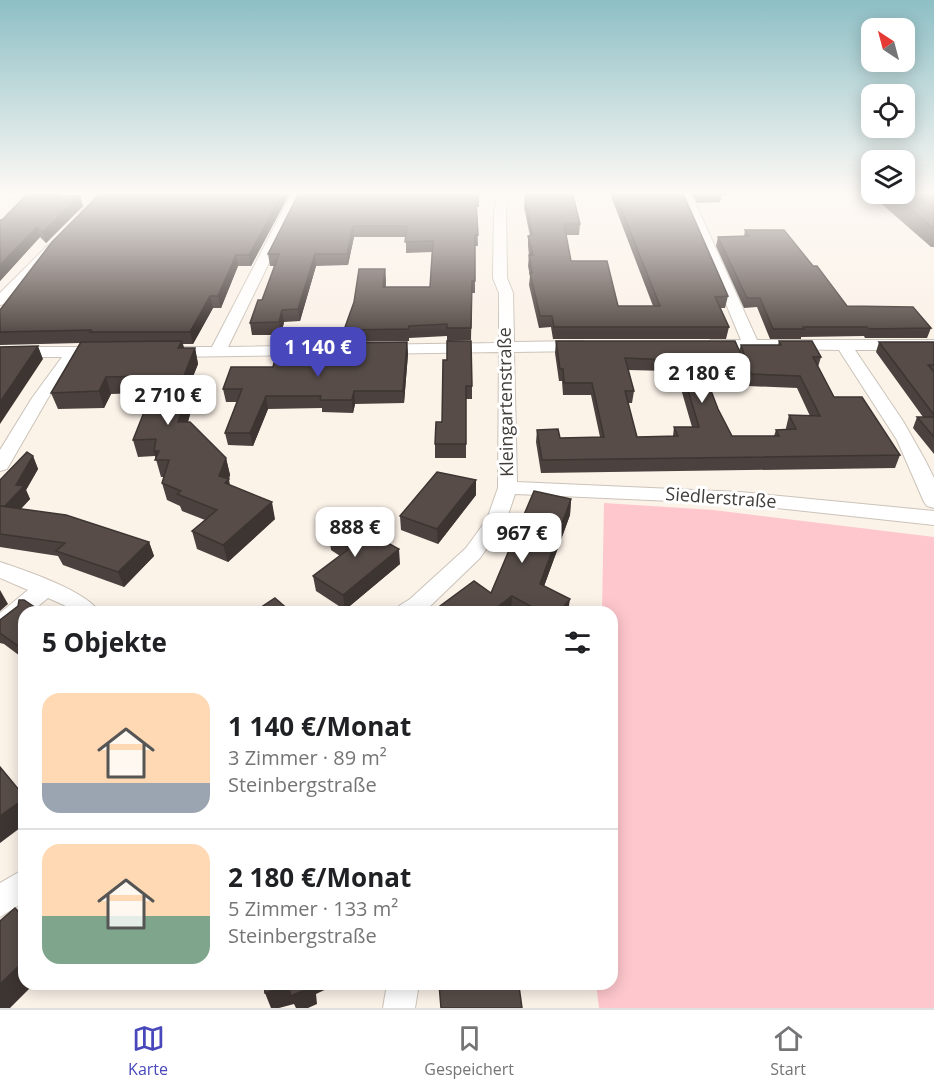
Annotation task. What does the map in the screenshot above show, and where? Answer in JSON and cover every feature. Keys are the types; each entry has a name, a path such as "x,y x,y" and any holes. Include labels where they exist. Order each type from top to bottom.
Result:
{"street":[{"path":"0,301 62,238"},
{"path":"218,351 274,238"},
{"name":"Kleingartenstraße","path":"416,606 473,553 496,521 508,488 506,293 501,278 500,238"},
{"path":"705,238 751,345"},
{"path":"692,345 934,345"},
{"path":"844,345 887,410 927,482 934,502"},
{"path":"151,352 598,346"},
{"path":"0,352 117,352"},
{"path":"0,465 40,398 72,352"},
{"name":"Siedlerstraße","path":"508,488 740,498 934,518"},
{"path":"0,570 72,599 81,606"},
{"path":"24,606 45,588"},
{"path":"0,626 18,611"},
{"path":"0,903 18,889"},
{"path":"399,1008 402,990"}],"shaded area":[{"path":"604,503 713,510 934,537 934,1008 599,1008 597,990 618,990 618,606 602,606"}],"building":[{"path":"0,238 26,238 0,265"},
{"path":"56,238 258,238 249,255 236,255 218,296 210,296 190,332 90,332 91,330 0,332 0,310"},
{"path":"276,238 350,238 347,254 315,254 298,309 282,310 279,322 250,323 258,300 262,300 279,254 268,254"},
{"path":"405,238 475,238 475,281 472,281 471,328 447,328 447,324 409,326 408,329 344,330 354,302 359,269 385,269 383,287 430,287 433,241 405,242"},
{"path":"529,238 567,238 571,261 607,261 618,306 660,306 633,238 703,238 728,296 715,297 729,327 554,327 552,316 540,316 530,273 532,273 529,255 533,255"},
{"path":"718,238 790,238 813,266 817,266 847,306 913,307 931,328 803,327 804,329 773,329 760,298 747,298"},
{"path":"182,341 178,348 195,348 183,378 192,377 178,422 190,422 226,458 219,476 229,479 225,483 272,502 223,545 192,531 217,510 177,494 181,491 162,483 169,460 155,460 159,451 154,451 156,439 133,440 150,397 141,398 149,376 106,377 99,391 51,393 81,342"},
{"path":"447,341 471,341 472,386 466,386 466,444 435,444 436,422 442,422 443,360 447,360"},
{"path":"556,341 735,341 742,357 703,357 708,370 703,370 718,409 732,436 779,436 776,430 796,429 789,415 820,416 800,376 751,374 741,345 781,345 779,341 812,341 821,357 813,357 834,397 862,397 900,455 542,460 537,430 558,429 560,438 604,437 592,383 564,383 563,369 560,369","holes":["625,358 670,360 673,370 682,370 699,427 674,427 678,436 637,437 625,391 634,391"]},
{"path":"407,342 403,391 354,391 352,400 320,400 321,396 266,396 250,433 225,433 242,389 223,389 231,367 273,367 274,363 322,362 324,350 339,350 341,343"},
{"path":"879,342 934,342 934,365 928,365 934,372 934,415"},
{"path":"38,346 0,402 0,347"},
{"path":"917,417 934,417 934,437"},
{"path":"27,452 33,456 16,485 24,486 5,506 0,506 0,480"},
{"path":"437,472 476,480 437,529 400,516"},
{"path":"534,491 571,499 540,584 570,599 564,606 530,606 512,596 499,606 440,606 474,581 491,593"},
{"path":"0,506 66,515 149,542 118,572 56,551 65,543 0,534"},
{"path":"348,521 399,549 343,595 313,576 350,548 329,535"},
{"path":"275,598 284,606 263,606"},
{"path":"19,600 24,600 33,606 18,606"},
{"path":"18,606 18,646 0,633 0,620"},
{"path":"0,767 18,789 18,803 0,816"},
{"path":"15,908 18,911 18,967 0,984 0,921"},
{"path":"289,990 304,990 291,996"},
{"path":"440,990 520,990 522,1008 441,1008"}]}
